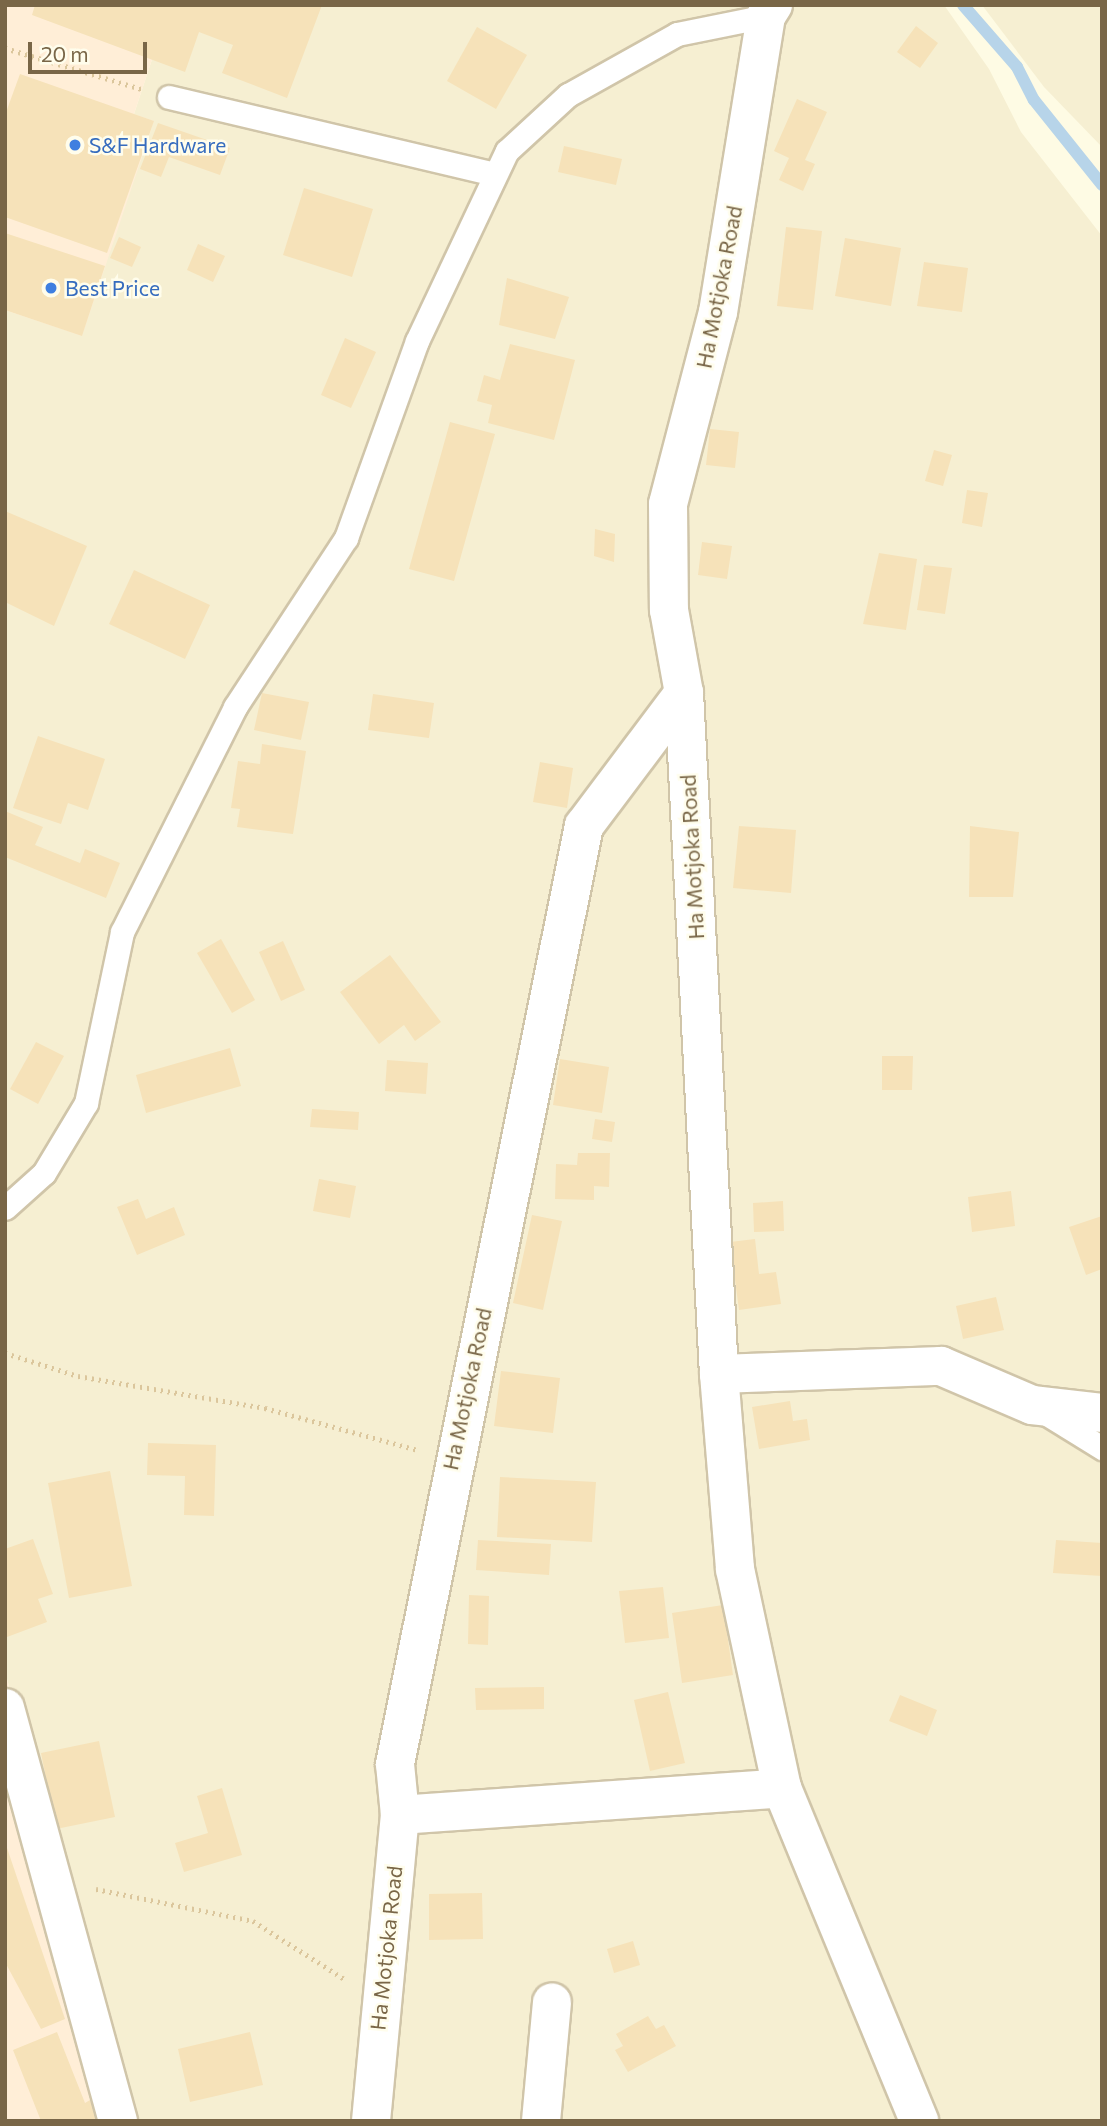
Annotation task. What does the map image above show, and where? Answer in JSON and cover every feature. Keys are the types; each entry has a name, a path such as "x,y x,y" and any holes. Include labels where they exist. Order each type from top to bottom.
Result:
{"street":[{"name":"Ha Motjoka Road","path":"770,10 718,312 668,504 669,610 684,693 719,1374 735,1569 782,1788 919,2121"},
{"name":"Ha Motjoka Road","path":"371,2121 379,2002 400,1815 396,1764 452,1460 584,826 684,693"},
{"path":"719,1374 941,1366 1032,1405 1102,1413"},
{"path":"5,1708 48,1879 118,2121"},
{"path":"400,1815 782,1788"},
{"path":"541,2121 552,2003"}],"lane":[{"path":"5,1208 44,1173 86,1103 122,932 235,707 346,538 417,341 506,151 568,94 677,34 770,10"},
{"path":"169,97 495,174"},
{"path":"1032,1405 1102,1448"}],"path":[{"path":"5,48 169,97"},
{"path":"5,1353 78,1377 265,1408 452,1460"},
{"path":"48,1879 253,1921 379,2002"}],"shaded area":[{"path":"5,5 170,5 134,114 154,121 82,336 5,310"},
{"path":"170,5 944,5 989,69 1021,132 1102,236 1102,2121 135,2121 5,1672 5,310 81,335 105,266 134,114"},
{"path":"982,5 1102,5 1102,147 1044,87"},
{"path":"5,1672 41,1804 135,2121 5,2121"}],"building":[{"path":"35,5 322,5 287,98 222,73 233,45 199,32 185,72 32,15"},
{"path":"916,26 938,43 920,68 897,52"},
{"path":"477,27 527,55 496,109 447,81"},
{"name":"S&F Hardware","path":"20,74 154,121 107,253 5,217 5,115"},
{"path":"797,99 827,112 805,160 815,164 803,191 779,180 789,158 774,151"},
{"path":"158,123 230,148 220,175 169,157 161,177 140,169"},
{"path":"564,146 622,159 616,185 558,172"},
{"path":"304,188 373,209 352,277 283,255"},
{"path":"786,227 822,231 813,310 777,306"},
{"name":"Best Price","path":"5,233 105,266 82,336 5,310"},
{"path":"119,237 141,247 132,267 110,258"},
{"path":"845,238 901,248 891,306 835,296"},
{"path":"198,244 225,256 213,282 187,270"},
{"path":"924,262 968,268 962,312 917,306"},
{"path":"507,278 569,297 555,339 499,325"},
{"path":"345,338 376,352 351,408 321,395"},
{"path":"510,344 575,360 554,440 488,423 492,405 477,401 484,375 500,380"},
{"path":"450,422 495,434 454,581 409,569"},
{"path":"710,429 739,432 735,468 706,465"},
{"path":"934,450 952,455 943,486 925,481"},
{"path":"967,490 988,493 982,527 962,523"},
{"path":"5,511 87,546 54,626 5,602"},
{"path":"595,529 615,534 614,562 594,556"},
{"path":"702,542 732,546 727,579 698,575"},
{"path":"879,553 917,559 906,630 863,624"},
{"path":"924,565 952,568 945,614 917,610"},
{"path":"134,570 210,605 185,659 109,624"},
{"path":"262,693 309,702 301,740 254,730"},
{"path":"373,694 434,703 429,738 368,730"},
{"path":"38,736 105,759 88,810 68,803 61,824 13,808"},
{"path":"262,744 306,751 293,834 237,827 240,809 231,808 238,761 260,764"},
{"path":"540,762 573,768 567,808 533,802"},
{"path":"5,811 43,827 35,845 80,863 85,849 120,863 106,898 5,857"},
{"path":"739,826 796,830 791,893 733,888"},
{"path":"970,826 1019,832 1013,897 969,897"},
{"path":"221,939 255,1000 232,1013 197,953"},
{"path":"283,941 305,990 281,1001 259,952"},
{"path":"390,955 441,1022 415,1041 404,1025 379,1044 340,992"},
{"path":"36,1042 64,1056 38,1104 10,1089"},
{"path":"230,1048 241,1086 146,1113 136,1075"},
{"path":"882,1056 913,1056 912,1090 882,1090"},
{"path":"560,1059 609,1067 602,1113 553,1105"},
{"path":"387,1060 428,1063 426,1094 385,1091"},
{"path":"312,1109 359,1112 358,1130 310,1127"},
{"path":"595,1119 615,1122 612,1142 592,1139"},
{"path":"578,1153 610,1153 609,1187 594,1186 594,1200 555,1199 556,1164 577,1165"},
{"path":"319,1179 356,1186 350,1218 313,1211"},
{"path":"1011,1191 1015,1226 972,1232 968,1197"},
{"path":"138,1199 146,1219 174,1207 185,1235 137,1255 117,1207"},
{"path":"783,1201 784,1231 754,1232 753,1203"},
{"path":"532,1215 562,1221 543,1310 513,1303"},
{"path":"1102,1216 1102,1269 1086,1275 1069,1227"},
{"path":"755,1239 759,1274 776,1272 781,1304 739,1310 730,1242"},
{"path":"996,1297 1004,1330 963,1339 956,1306"},
{"path":"501,1371 560,1378 553,1433 494,1426"},
{"path":"790,1401 793,1421 807,1419 810,1440 759,1449 752,1407"},
{"path":"148,1443 216,1445 214,1516 184,1515 185,1476 147,1475"},
{"path":"110,1471 132,1586 69,1598 48,1483"},
{"path":"500,1477 596,1482 592,1542 497,1537"},
{"path":"33,1539 53,1594 38,1599 47,1622 7,1637 5,1549"},
{"path":"478,1540 551,1544 549,1575 476,1570"},
{"path":"1056,1540 1102,1543 1102,1576 1053,1573"},
{"path":"663,1587 669,1638 625,1643 619,1591"},
{"path":"469,1595 489,1596 488,1645 468,1644"},
{"path":"723,1605 733,1675 682,1683 672,1613"},
{"path":"544,1687 544,1709 476,1710 475,1688"},
{"path":"668,1692 685,1763 650,1771 634,1700"},
{"path":"900,1695 937,1710 927,1736 889,1721"},
{"path":"99,1741 115,1817 56,1829 41,1753"},
{"path":"222,1788 242,1855 184,1872 175,1843 208,1833 197,1796"},
{"path":"6,1845 65,2019 41,2029 5,1962"},
{"path":"482,1893 483,1939 429,1940 429,1894"},
{"path":"633,1941 640,1965 614,1973 607,1949"},
{"path":"648,2016 656,2029 664,2025 676,2046 628,2072 615,2050 623,2046 616,2034"},
{"path":"57,2032 85,2103 90,2100 98,2121 41,2121 13,2050"},
{"path":"250,2032 263,2085 190,2102 178,2049"}],"waterway":[{"path":"963,5 1017,67 1034,100 1102,185"}],"place":[{"name":"S&F Hardware","path":"75,145"},
{"name":"Best Price","path":"51,288"}]}
